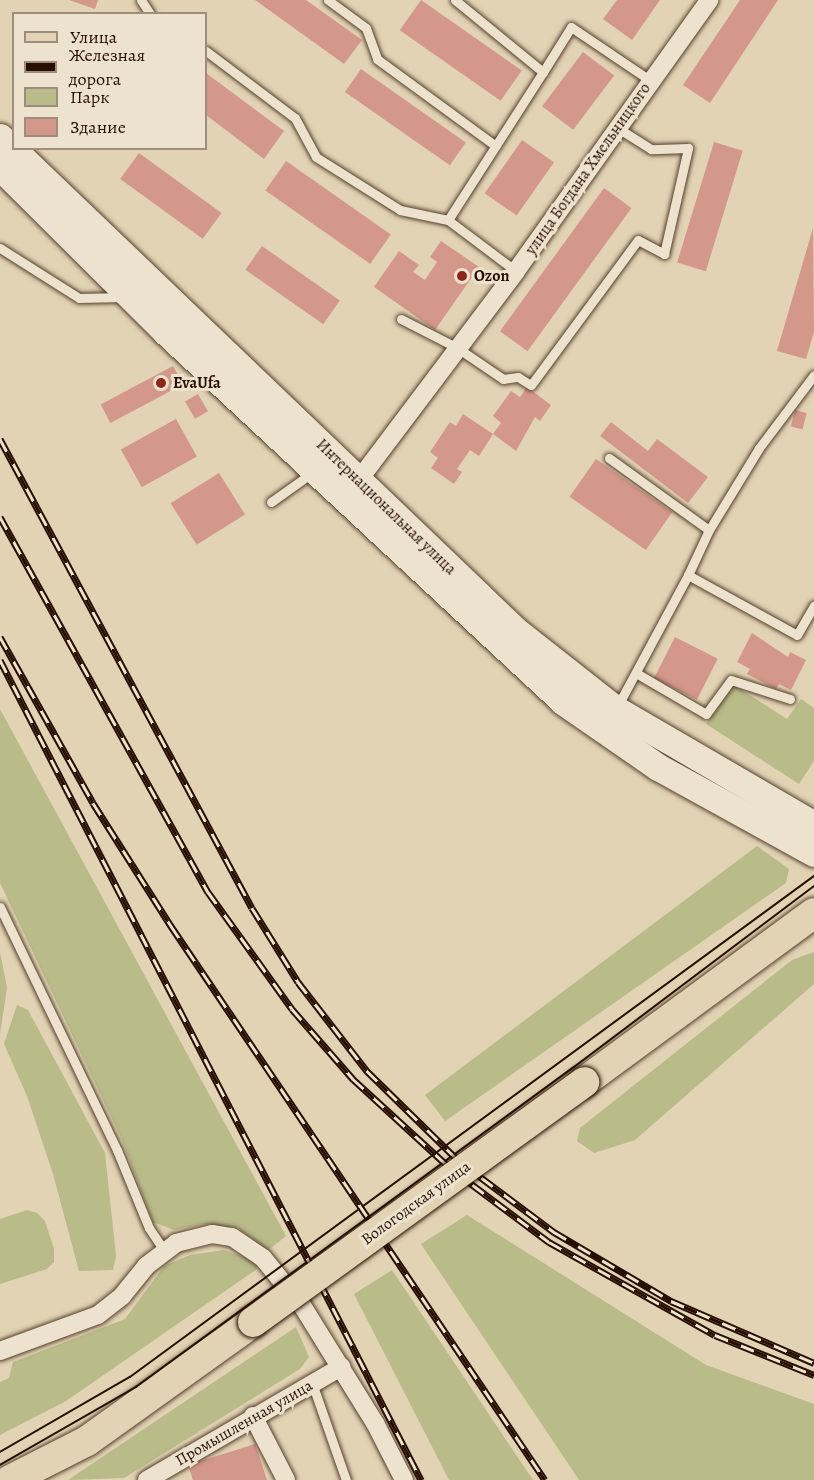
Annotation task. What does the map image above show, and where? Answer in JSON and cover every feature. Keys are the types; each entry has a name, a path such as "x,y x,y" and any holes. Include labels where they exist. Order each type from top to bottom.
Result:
{"main road":[{"name":"Интернациональная улица","path":"0,137 12,149"},
{"name":"Интернациональная улица","path":"14,150 515,630 615,709 814,825"},
{"name":"Интернациональная улица","path":"0,167 129,297 564,702 658,766 814,853"},
{"name":"Вологодская улица","path":"10,1480 87,1441 254,1322 814,913"}],"street":[{"name":"улица Богдана Хмельницкого","path":"358,481 456,347 516,271 616,127 709,0"},
{"path":"0,1351 98,1315 122,1296 164,1250 212,1234 232,1237 263,1258 303,1307 341,1367 404,1480"},
{"name":"Промышленная улица","path":"147,1480 253,1416 341,1367"},
{"path":"253,1416 286,1480"}],"lane":[{"path":"328,0 366,28 377,59 496,146"},
{"path":"455,0 543,72"},
{"path":"448,220 571,27 651,81"},
{"path":"207,52 296,118 316,157 400,210 448,220 516,271"},
{"path":"401,319 456,347 503,379 518,377 531,385 638,240 664,254 688,148 651,149 616,127"},
{"path":"0,248 79,298 129,297"},
{"path":"615,709 688,575 709,530 759,448 814,375"},
{"path":"609,458 709,530"},
{"path":"271,502 316,471"},
{"path":"688,575 797,635 814,605"},
{"path":"636,673 706,714 731,680 790,699"},
{"path":"0,906 117,1150 144,1217 164,1250"},
{"path":"312,1383 346,1480"}],"green space":[{"path":"732,684 787,719 801,699 814,708 814,761 799,784 706,724"},
{"path":"0,709 286,1236 267,1251 238,1228 207,1224 174,1230 153,1222 122,1140 0,883"},
{"path":"757,846 789,869 786,883 445,1121 425,1095"},
{"path":"0,952 7,988 0,1034"},
{"path":"814,952 814,984 635,1140 594,1153 577,1141 580,1128 792,960"},
{"path":"17,1005 28,1010 105,1153 116,1256 113,1270 79,1271 53,1174 27,1096 4,1044"},
{"path":"27,1210 37,1213 45,1221 54,1249 54,1262 47,1269 0,1284 0,1219"},
{"path":"467,1215 706,1365 814,1404 814,1480 579,1480 421,1244"},
{"path":"224,1250 252,1260 257,1269 66,1401 0,1435 0,1382 9,1378 13,1362 125,1319 164,1266 190,1255"},
{"path":"392,1270 533,1480 449,1480 354,1294"},
{"path":"296,1327 309,1357 300,1369 124,1478 68,1480"}],"building":[{"path":"69,0 98,0 95,9"},
{"path":"255,0 306,0 362,40 344,64"},
{"path":"421,0 522,71 501,101 400,30"},
{"path":"617,0 660,0 632,40 603,19"},
{"path":"740,0 778,0 710,103 683,85"},
{"path":"583,52 614,75 573,130 542,106"},
{"path":"361,69 466,142 450,165 345,92"},
{"path":"207,74 284,131 264,159 207,116"},
{"path":"522,140 554,162 517,216 485,193"},
{"path":"714,142 743,151 706,271 677,262"},
{"path":"139,153 222,213 203,239 120,179"},
{"path":"286,161 391,234 370,264 265,190"},
{"path":"604,188 632,208 527,351 500,331"},
{"path":"813,228 814,332 806,359 777,351"},
{"path":"441,241 479,267 435,330 374,287 399,251 419,265 413,272 425,280 437,262 430,257"},
{"path":"262,246 340,300 323,324 245,270"},
{"path":"173,366 183,385 110,423 101,404"},
{"path":"527,387 551,405 540,421 535,417 516,451 493,434 501,423 493,416 511,391 520,397"},
{"path":"198,394 208,411 195,419 185,402"},
{"path":"795,410 807,413 803,429 791,426"},
{"path":"463,414 493,434 479,456 470,450 457,469 462,472 454,484 431,468 438,458 430,452 450,422 456,426"},
{"path":"176,419 197,457 142,487 121,450"},
{"path":"611,422 648,451 657,439 708,477 688,503 600,436"},
{"path":"596,459 672,512 646,550 570,497"},
{"path":"219,473 245,515 197,545 171,503"},
{"path":"752,633 788,657 790,652 806,660 791,690 779,684 776,689 747,674 750,669 737,662"},
{"path":"675,637 718,659 697,700 654,678"},
{"path":"255,1444 267,1480 193,1480 188,1465"}],"tram line":[{"path":"0,1452 130,1377 814,876"},
{"path":"0,1465 136,1387 574,1067 814,886"}],"railway":[{"path":"0,439 252,908 298,982 367,1071 459,1161 554,1232 671,1301 814,1363"},
{"path":"0,517 208,892 292,1009 353,1079 450,1168 549,1242 715,1335 814,1375"},
{"path":"0,637 93,803 171,926 545,1480"},
{"path":"0,660 421,1480"}],"place":[{"name":"Ozon","path":"462,276"},
{"name":"EvaUfa","path":"161,383"}]}
